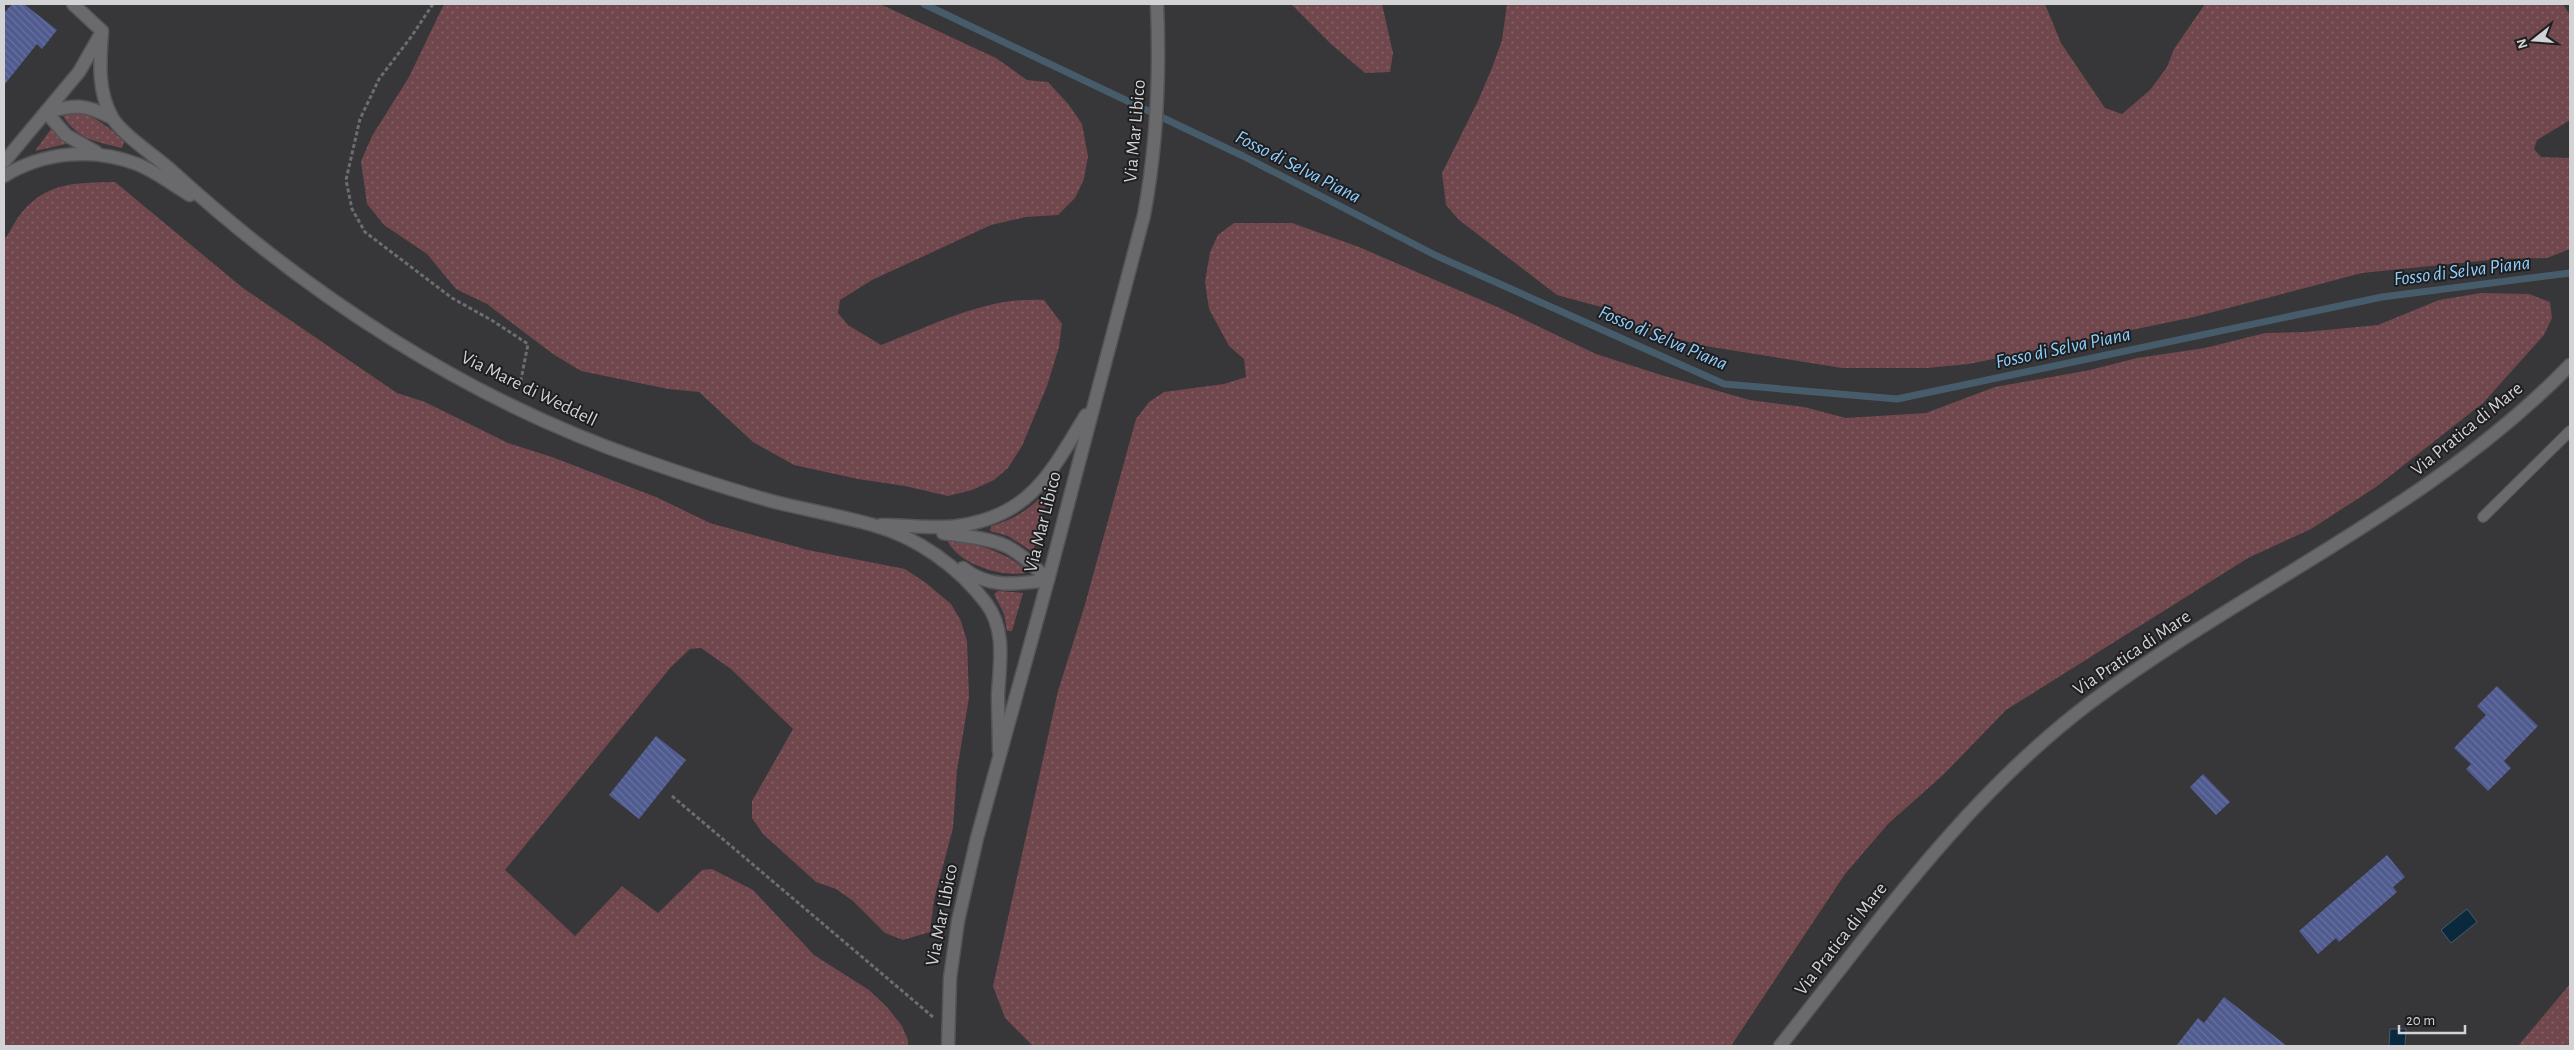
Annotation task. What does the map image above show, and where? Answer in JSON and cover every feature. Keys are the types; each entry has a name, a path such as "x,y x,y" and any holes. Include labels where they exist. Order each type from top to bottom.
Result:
{"street":[{"path":"74,4 102,31 100,80 112,118"},
{"name":"Via Mar Libico","path":"948,1046 950,978 958,921 999,751 1048,580 1093,404 1136,251 1148,193 1158,83 1157,4"},
{"path":"4,162 85,62 102,31"},
{"path":"46,112 72,104 94,108 112,118"},
{"path":"46,112 66,135 104,155"},
{"name":"Via Mare di Weddell","path":"112,118 206,203 309,283 430,362 519,408 575,434 703,480 795,507 876,525 958,526 978,522 1014,507 1051,474 1093,404"},
{"name":"Via Mare di Weddell","path":"4,176 25,164 66,154 104,155 137,164 206,203"},
{"name":"Via Pratica di Mare","path":"1780,1046 1941,843 1981,798 2023,758 2092,702 2167,650 2312,561 2430,484 2522,413 2570,365"},
{"path":"876,525 951,559 974,577 989,583 1015,584 1048,580"},
{"path":"876,525 983,537 1007,544 1026,558 1048,580"},
{"name":"Via Mare di Weddell","path":"876,525 920,545 949,565 972,586 995,618 1002,656 998,695 999,751"}],"lane":[{"path":"2483,517 2570,431"}],"path":[{"path":"433,4 411,38 379,79 360,119 346,180 352,209 365,232 452,298 493,321 528,344 522,371 519,408"},
{"path":"672,796 949,1031"}],"shaded area":[{"path":"444,4 880,4 996,58 1027,80 1048,82 1069,105 1082,124 1088,156 1084,179 1075,198 1058,215 1026,217 991,225 872,280 840,300 838,313 848,325 881,345 981,307 1023,300 1044,300 1062,324 1059,347 1047,386 1022,446 1008,468 994,480 972,490 948,496 794,465 753,442 699,392 668,389 581,371 553,354 487,304 456,289 427,254 384,225 367,204 361,161 372,136 409,77"},
{"path":"1291,4 1382,4 1393,53 1390,72 1365,73 1331,44"},
{"path":"1507,4 2045,4 2061,43 2105,108 2122,114 2150,90 2167,67 2174,49 2205,4 2563,4 2570,15 2570,120 2537,140 2534,149 2541,157 2570,158 2570,249 2547,258 2499,259 2362,273 2194,317 1969,364 1927,368 1842,368 1699,345 1639,327 1601,307 1557,295 1459,220 1446,205 1442,173 1478,101 1492,68 1502,40"},
{"path":"73,111 88,115 113,131 124,142 122,148 104,144 81,135 63,116 63,114"},
{"path":"51,129 66,144 35,151"},
{"path":"115,182 243,288 397,393 425,402 508,443 552,457 656,497 710,523 808,550 905,569 926,583 951,604 961,621 967,641 969,697 957,771 953,828 934,900 930,932 903,940 885,933 853,901 836,889 816,882 763,834 752,818 752,801 793,729 731,669 701,648 690,649 671,667 505,870 575,936 622,886 658,913 702,870 712,869 753,890 814,955 869,990 887,1007 902,1026 908,1040 908,1046 4,1046 4,240 23,211 43,194 54,189 76,184"},
{"path":"1234,223 1292,223 1359,247 1502,309 1596,354 1661,375 1750,400 1804,407 1846,418 1926,413 1995,387 2090,370 2137,358 2205,348 2265,333 2305,332 2378,325 2439,300 2481,293 2529,294 2550,302 2552,318 2544,335 2483,403 2376,487 2311,529 2248,558 2006,710 1944,774 1888,824 1845,874 1731,1046 1033,1046 1005,1018 993,986 1058,691 1084,608 1136,419 1149,402 1164,392 1224,384 1246,377 1244,359 1229,346 1209,309 1205,282 1210,252 1218,235"},
{"path":"1046,492 1049,493 1033,552 1008,536 990,531 991,526 1007,521 1021,513"},
{"path":"947,540 968,543 999,553 1018,563 1026,570 1025,573 1004,573 981,567 960,556"},
{"path":"998,591 1023,593 1012,631 1007,631 1004,614 994,594"},
{"path":"2570,984 2570,1046 2518,1046"}],"water":[{"path":"2467,909 2477,922 2451,943 2441,930"},
{"path":"2390,1029 2406,1029 2405,1046 2389,1046"}],"building":[{"path":"12,4 24,4 57,30 42,49 37,44 4,85 4,13"},
{"path":"2497,686 2538,726 2504,761 2511,768 2488,791 2466,769 2471,764 2454,748 2486,715 2477,706"},
{"path":"656,736 686,760 639,819 609,795"},
{"path":"2203,774 2230,802 2216,815 2190,787"},
{"path":"2387,855 2405,877 2393,887 2397,892 2339,942 2336,938 2318,954 2299,931"},
{"path":"2224,997 2287,1046 2176,1046 2198,1018 2204,1023"}],"waterway":[{"name":"Fosso di Selva Piana","path":"924,4 1243,156 1437,256 1724,384 1897,399 2382,297 2570,273"}]}
